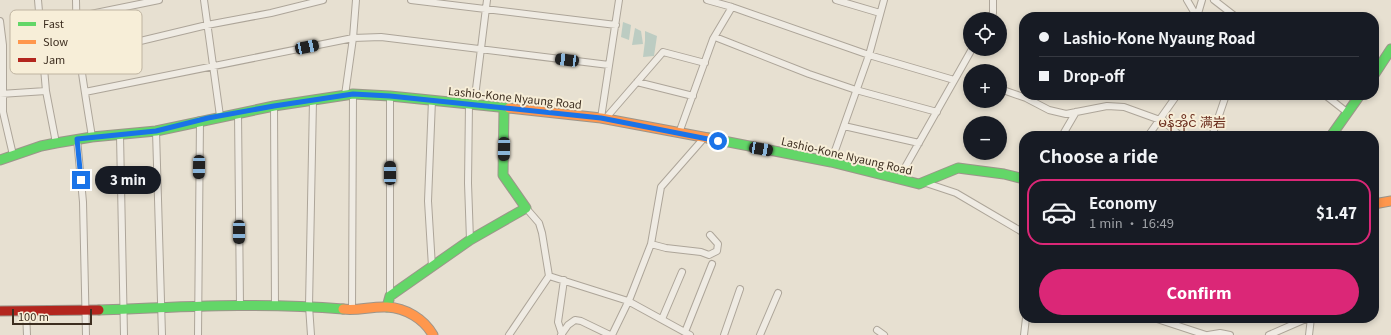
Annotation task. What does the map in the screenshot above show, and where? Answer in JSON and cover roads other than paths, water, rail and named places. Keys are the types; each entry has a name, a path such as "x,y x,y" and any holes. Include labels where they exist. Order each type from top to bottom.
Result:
{"main road":[{"path":"1379,67 1391,49"},
{"name":"Lashio-Kone Nyaung Road","path":"0,160 56,142 156,131 220,116 349,94 390,96 603,118 831,162 919,184 958,168 1004,174 1019,178"},
{"path":"1335,131 1357,100"},
{"path":"387,307 390,296 470,240 526,208 503,175 504,108"},
{"path":"1379,203 1391,202"},
{"path":"0,311 85,311 198,306 309,306 352,310 387,307 409,312 428,326 433,335"}],"street":[{"path":"38,0 39,10"},
{"path":"113,10 159,0"},
{"path":"204,0 220,116"},
{"path":"142,41 207,25 271,13 323,0"},
{"path":"352,310 349,94 356,0"},
{"path":"411,0 616,25"},
{"path":"470,240 468,183 472,105 487,0"},
{"path":"603,118 619,0"},
{"path":"707,0 724,2 732,7 869,55 954,80"},
{"path":"836,0 880,13"},
{"path":"831,162 869,55 884,0"},
{"path":"993,0 993,12"},
{"path":"1187,0 1194,12"},
{"path":"1198,12 1202,0"},
{"path":"1214,0 1230,12"},
{"path":"679,133 715,37 732,7"},
{"path":"0,21 3,45 1,94 3,112 13,155"},
{"path":"85,92 353,38 381,37 609,65"},
{"path":"715,37 809,74 856,90 937,112"},
{"path":"603,118 663,52 705,63"},
{"path":"898,178 968,56"},
{"path":"45,74 46,91 56,142"},
{"path":"82,74 92,137"},
{"path":"637,82 693,96"},
{"path":"1,94 46,91"},
{"path":"1007,91 1019,95"},
{"path":"390,96 390,296"},
{"path":"311,335 309,306 313,100"},
{"path":"432,100 428,201 432,267"},
{"path":"1030,100 1049,110 1066,114 1107,106 1124,107 1160,119 1174,131"},
{"path":"1152,131 1173,100"},
{"path":"1214,131 1224,100"},
{"path":"1331,100 1348,113"},
{"path":"274,106 276,306"},
{"path":"1065,131 1076,112"},
{"path":"238,113 240,306"},
{"path":"198,335 200,120"},
{"path":"844,126 919,143"},
{"path":"156,131 162,335"},
{"path":"120,135 124,335"},
{"path":"561,334 568,325 575,320 588,324 611,335 628,301 651,244 661,187 704,138"},
{"path":"77,139 83,202 86,335"},
{"path":"923,182 956,193 1019,229"},
{"path":"509,335 549,276 539,223 526,208"},
{"path":"651,244 666,248 701,252 709,255 717,251 718,244 710,236"},
{"path":"549,276 628,301 688,334 712,264"},
{"path":"662,319 682,272"},
{"path":"561,334 558,322 564,280"},
{"path":"724,335 740,290"},
{"path":"760,335 778,293"},
{"path":"26,311 27,335"},
{"path":"1024,335 1025,323"},
{"path":"1170,323 1207,335 1220,333 1230,335"},
{"path":"1269,335 1297,323"},
{"path":"1311,334 1312,323"},
{"path":"877,330 884,335"}],"district":[{"name":"မန်အိုင် 满岩","path":"1192,121"}]}
